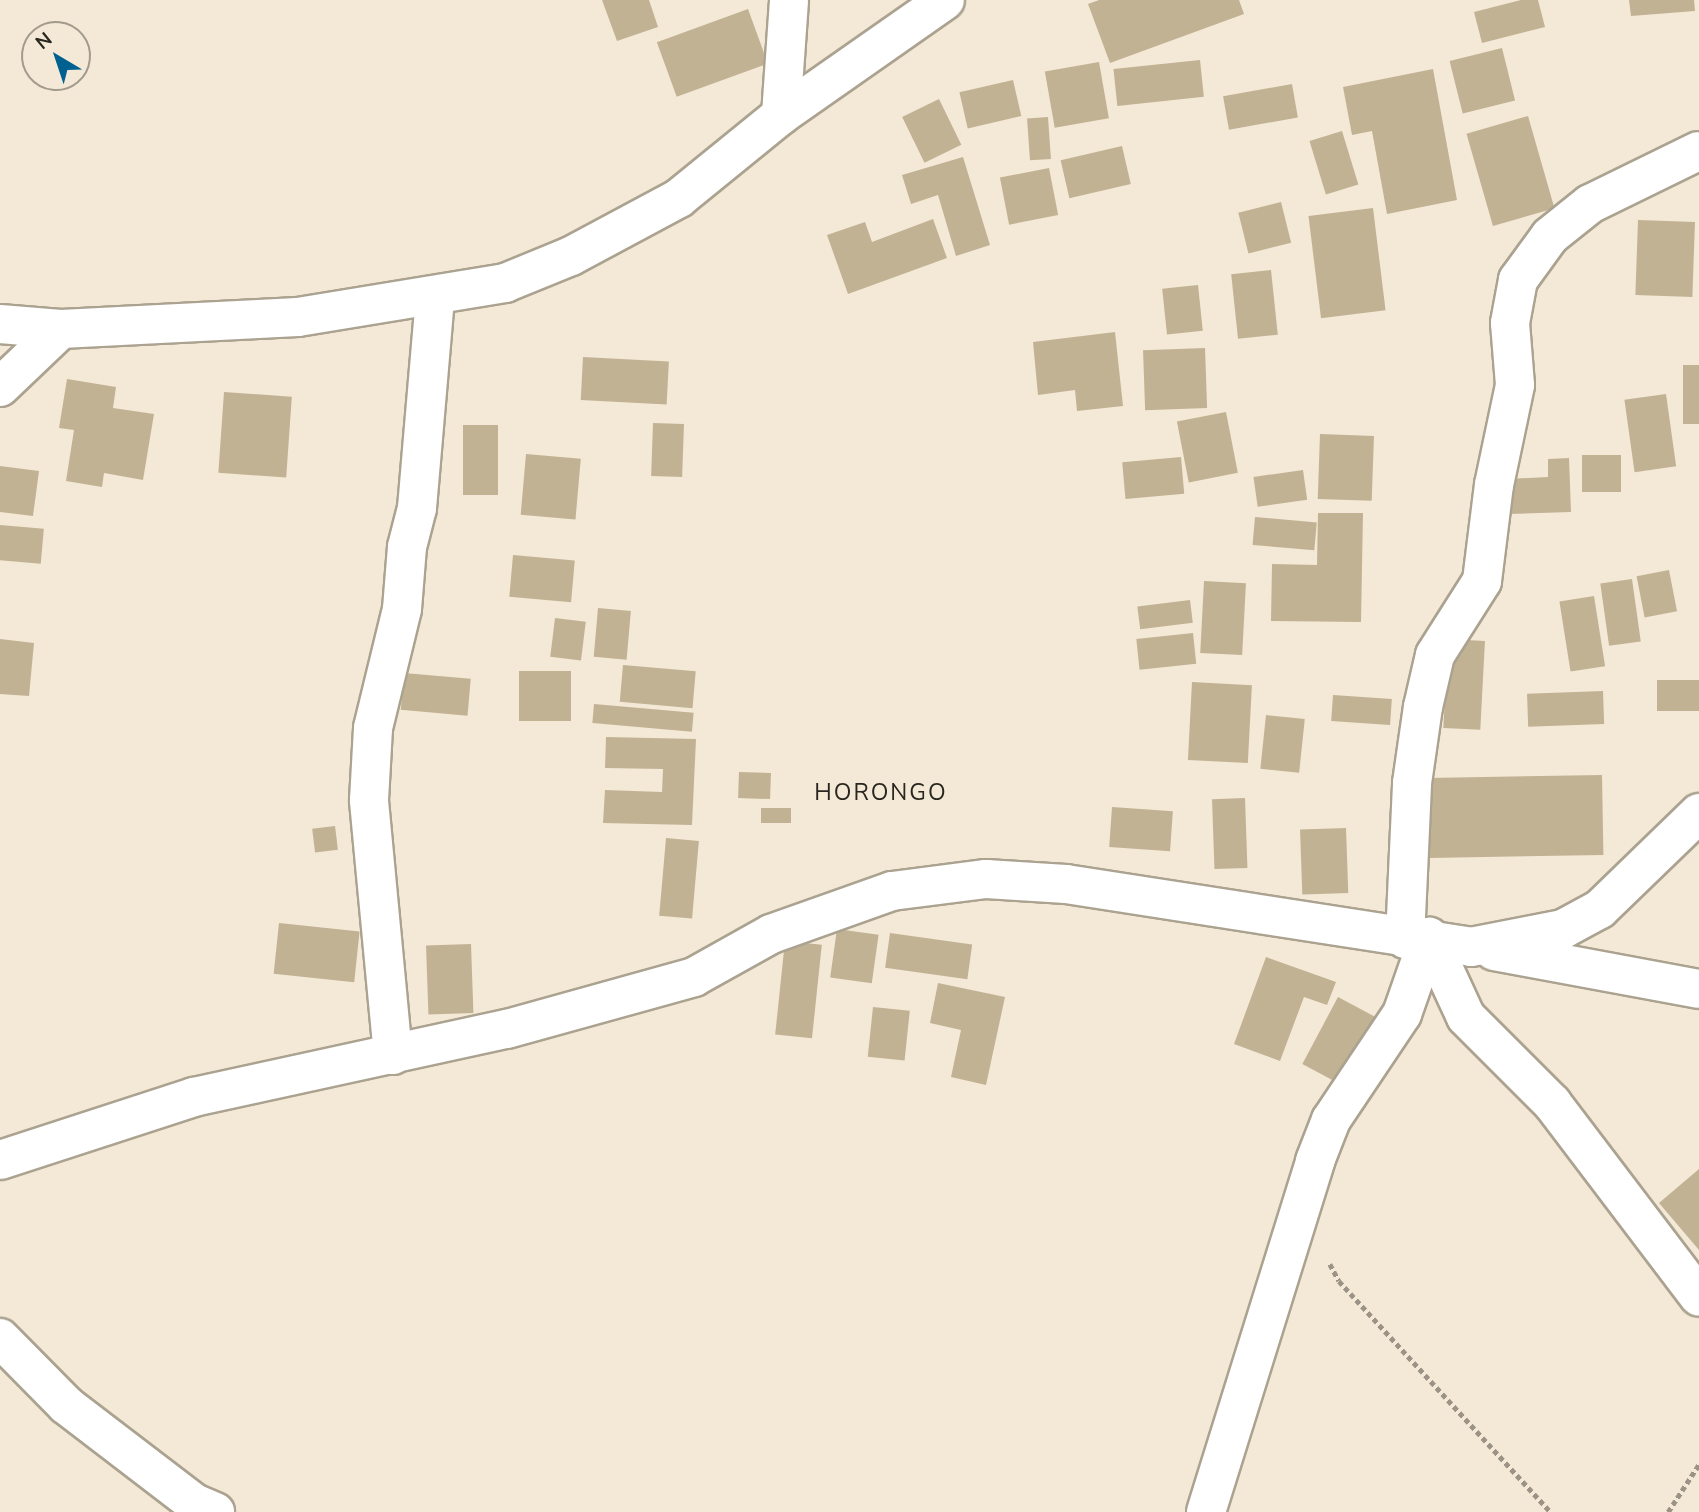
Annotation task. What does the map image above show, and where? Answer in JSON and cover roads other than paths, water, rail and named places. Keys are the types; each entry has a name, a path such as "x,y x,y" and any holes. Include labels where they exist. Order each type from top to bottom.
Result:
{"street":[{"path":"781,115 789,0"},
{"path":"0,324 61,329 298,317 435,299 505,283 571,256 679,198 781,115 945,0"},
{"path":"1206,1512 1331,1120 1402,1014 1417,938 1412,783 1423,707 1435,655 1482,581 1494,485 1515,385 1510,323 1518,279 1550,236 1590,204 1698,151"},
{"path":"393,1055 378,939 369,800 372,752 417,509 435,299"},
{"path":"0,387 61,329"},
{"path":"1471,947 1581,922 1699,813"},
{"path":"0,1160 194,1097 393,1055 694,978 771,934 892,891 986,879 1066,884 1311,918 1699,989"},
{"path":"1417,938 1466,1017 1552,1102 1699,1297"},
{"path":"0,1338 66,1405 194,1503 215,1512"}],"district":[{"name":"HORONGO","path":"881,793"}]}
